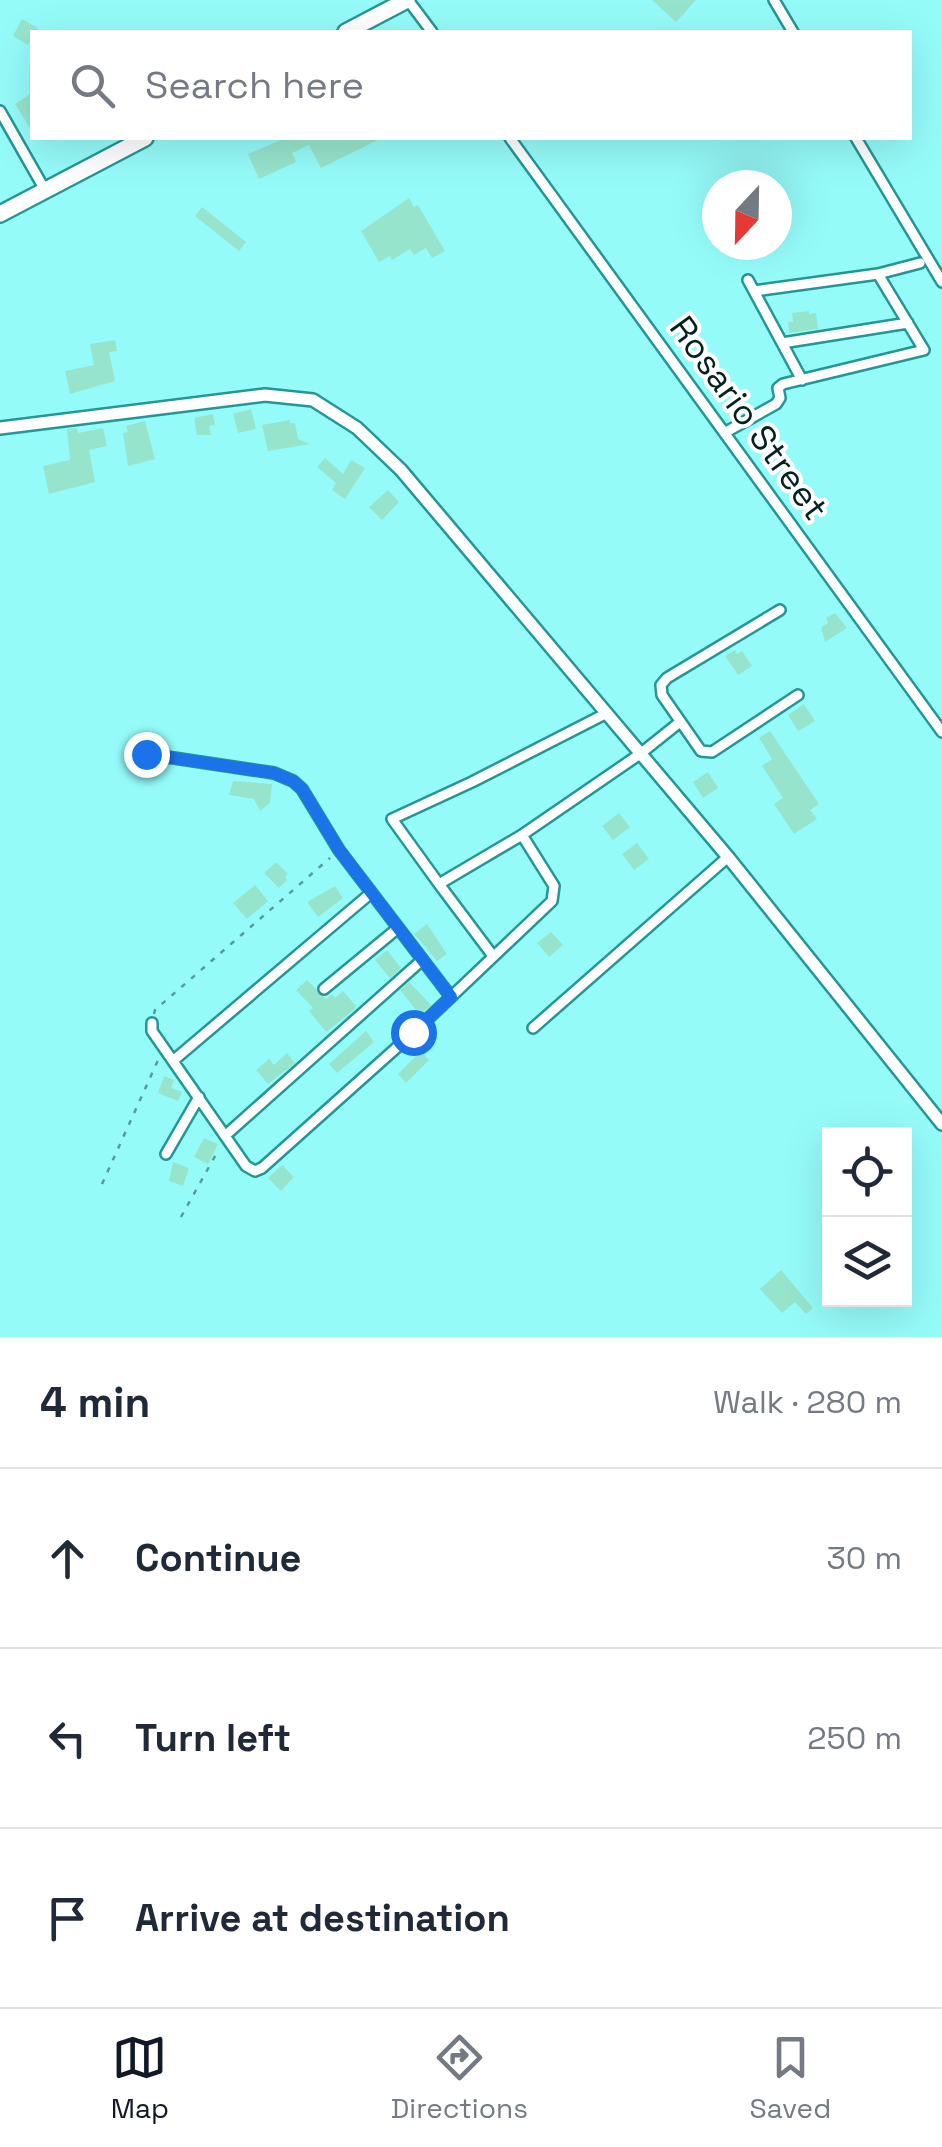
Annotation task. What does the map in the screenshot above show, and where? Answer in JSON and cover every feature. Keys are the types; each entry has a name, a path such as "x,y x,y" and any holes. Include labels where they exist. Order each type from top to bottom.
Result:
{"highway":[{"path":"350,30 407,0"},
{"path":"0,214 141,140"}],"street":[{"path":"407,0 430,30"},
{"path":"774,0 792,30"},
{"path":"0,111 45,190"},
{"name":"Rosario Street","path":"511,140 942,732"},
{"path":"857,140 942,282"},
{"path":"754,291 878,274 920,263"},
{"path":"726,432 776,404 780,398 778,388 924,350 878,274"},
{"path":"748,280 802,380"},
{"path":"782,343 908,322"},
{"path":"0,428 265,395 313,400 357,428 402,470 728,857 942,1124"},
{"path":"780,610 667,678 661,685 662,696 702,750 712,752 798,695"},
{"path":"492,956 392,819 605,714"},
{"path":"439,884 522,835 680,722"},
{"path":"146,754 274,773 293,781 302,789 339,850 451,997"},
{"path":"152,1023 152,1031 246,1166 262,1168 451,997 554,897 554,886 522,835"},
{"path":"533,1028 728,857"},
{"path":"174,1060 371,893"},
{"path":"324,990 398,928"},
{"path":"227,1134 421,961"},
{"path":"166,1154 200,1096"}],"path":[{"path":"152,1023 155,1010 339,850"},
{"path":"102,1184 164,1048"},
{"path":"181,1217 227,1134"}],"building":[{"path":"652,0 696,0 676,22"},
{"path":"22,19 38,28 30,30 28,45 13,36"},
{"path":"30,94 30,128 15,104"},
{"path":"280,140 378,140 321,168 309,145 292,153 296,162 259,179 248,154"},
{"path":"409,198 414,207 418,205 445,251 432,258 426,248 414,255 410,249 392,260 390,256 379,262 361,231"},
{"path":"202,207 246,242 239,251 195,216"},
{"path":"792,313 816,313 818,329 789,333"},
{"path":"115,340 117,351 109,352 115,381 70,394 65,371 94,365 90,344"},
{"path":"251,409 256,429 238,433 233,414"},
{"path":"213,414 215,425 209,426 211,435 197,435 194,418"},
{"path":"290,420 295,423 298,439 310,444 268,451 262,425"},
{"path":"145,421 155,459 128,466 123,433 128,432 126,426"},
{"path":"77,428 78,433 103,428 107,446 89,450 95,482 49,494 43,466 70,460 67,429"},
{"path":"325,458 343,474 351,460 365,468 345,499 332,490 336,483 317,467"},
{"path":"388,490 399,502 382,520 369,507"},
{"path":"835,613 847,628 825,642 821,627"},
{"path":"735,650 737,654 742,651 752,666 738,675 725,656"},
{"path":"804,704 815,721 798,731 788,715"},
{"path":"770,731 819,804 810,810 817,819 794,834 774,804 783,798 762,766 772,759 759,738"},
{"path":"708,772 718,788 703,798 693,782"},
{"path":"233,781 272,784 270,803 260,811 254,799 229,795"},
{"path":"619,813 630,827 613,840 602,826"},
{"path":"637,843 649,859 634,870 622,854"},
{"path":"276,862 288,874 279,888 264,873"},
{"path":"255,885 268,901 247,919 233,903"},
{"path":"335,886 343,898 318,917 307,902"},
{"path":"427,924 447,954 437,961 414,934"},
{"path":"551,932 563,945 549,957 537,943"},
{"path":"387,950 401,968 390,978 375,960"},
{"path":"307,980 326,999 343,991 355,1009 326,1032 309,1011 313,1008 296,990"},
{"path":"409,982 431,1005 420,1015 400,990"},
{"path":"366,1031 374,1042 337,1073 329,1064"},
{"path":"421,1051 429,1060 406,1083 398,1074"},
{"path":"287,1053 295,1063 268,1084 256,1070 269,1059 274,1065"},
{"path":"164,1076 174,1080 171,1088 182,1092 178,1101 158,1093"},
{"path":"204,1138 218,1144 208,1164 194,1157"},
{"path":"173,1162 189,1168 183,1186 169,1181"},
{"path":"282,1165 294,1177 281,1191 268,1178"},
{"path":"781,1270 813,1308 806,1314 795,1302 782,1313 760,1289"}],"route":[{"path":"146,754 274,773 302,789 339,850 451,997 413,1032"}]}
